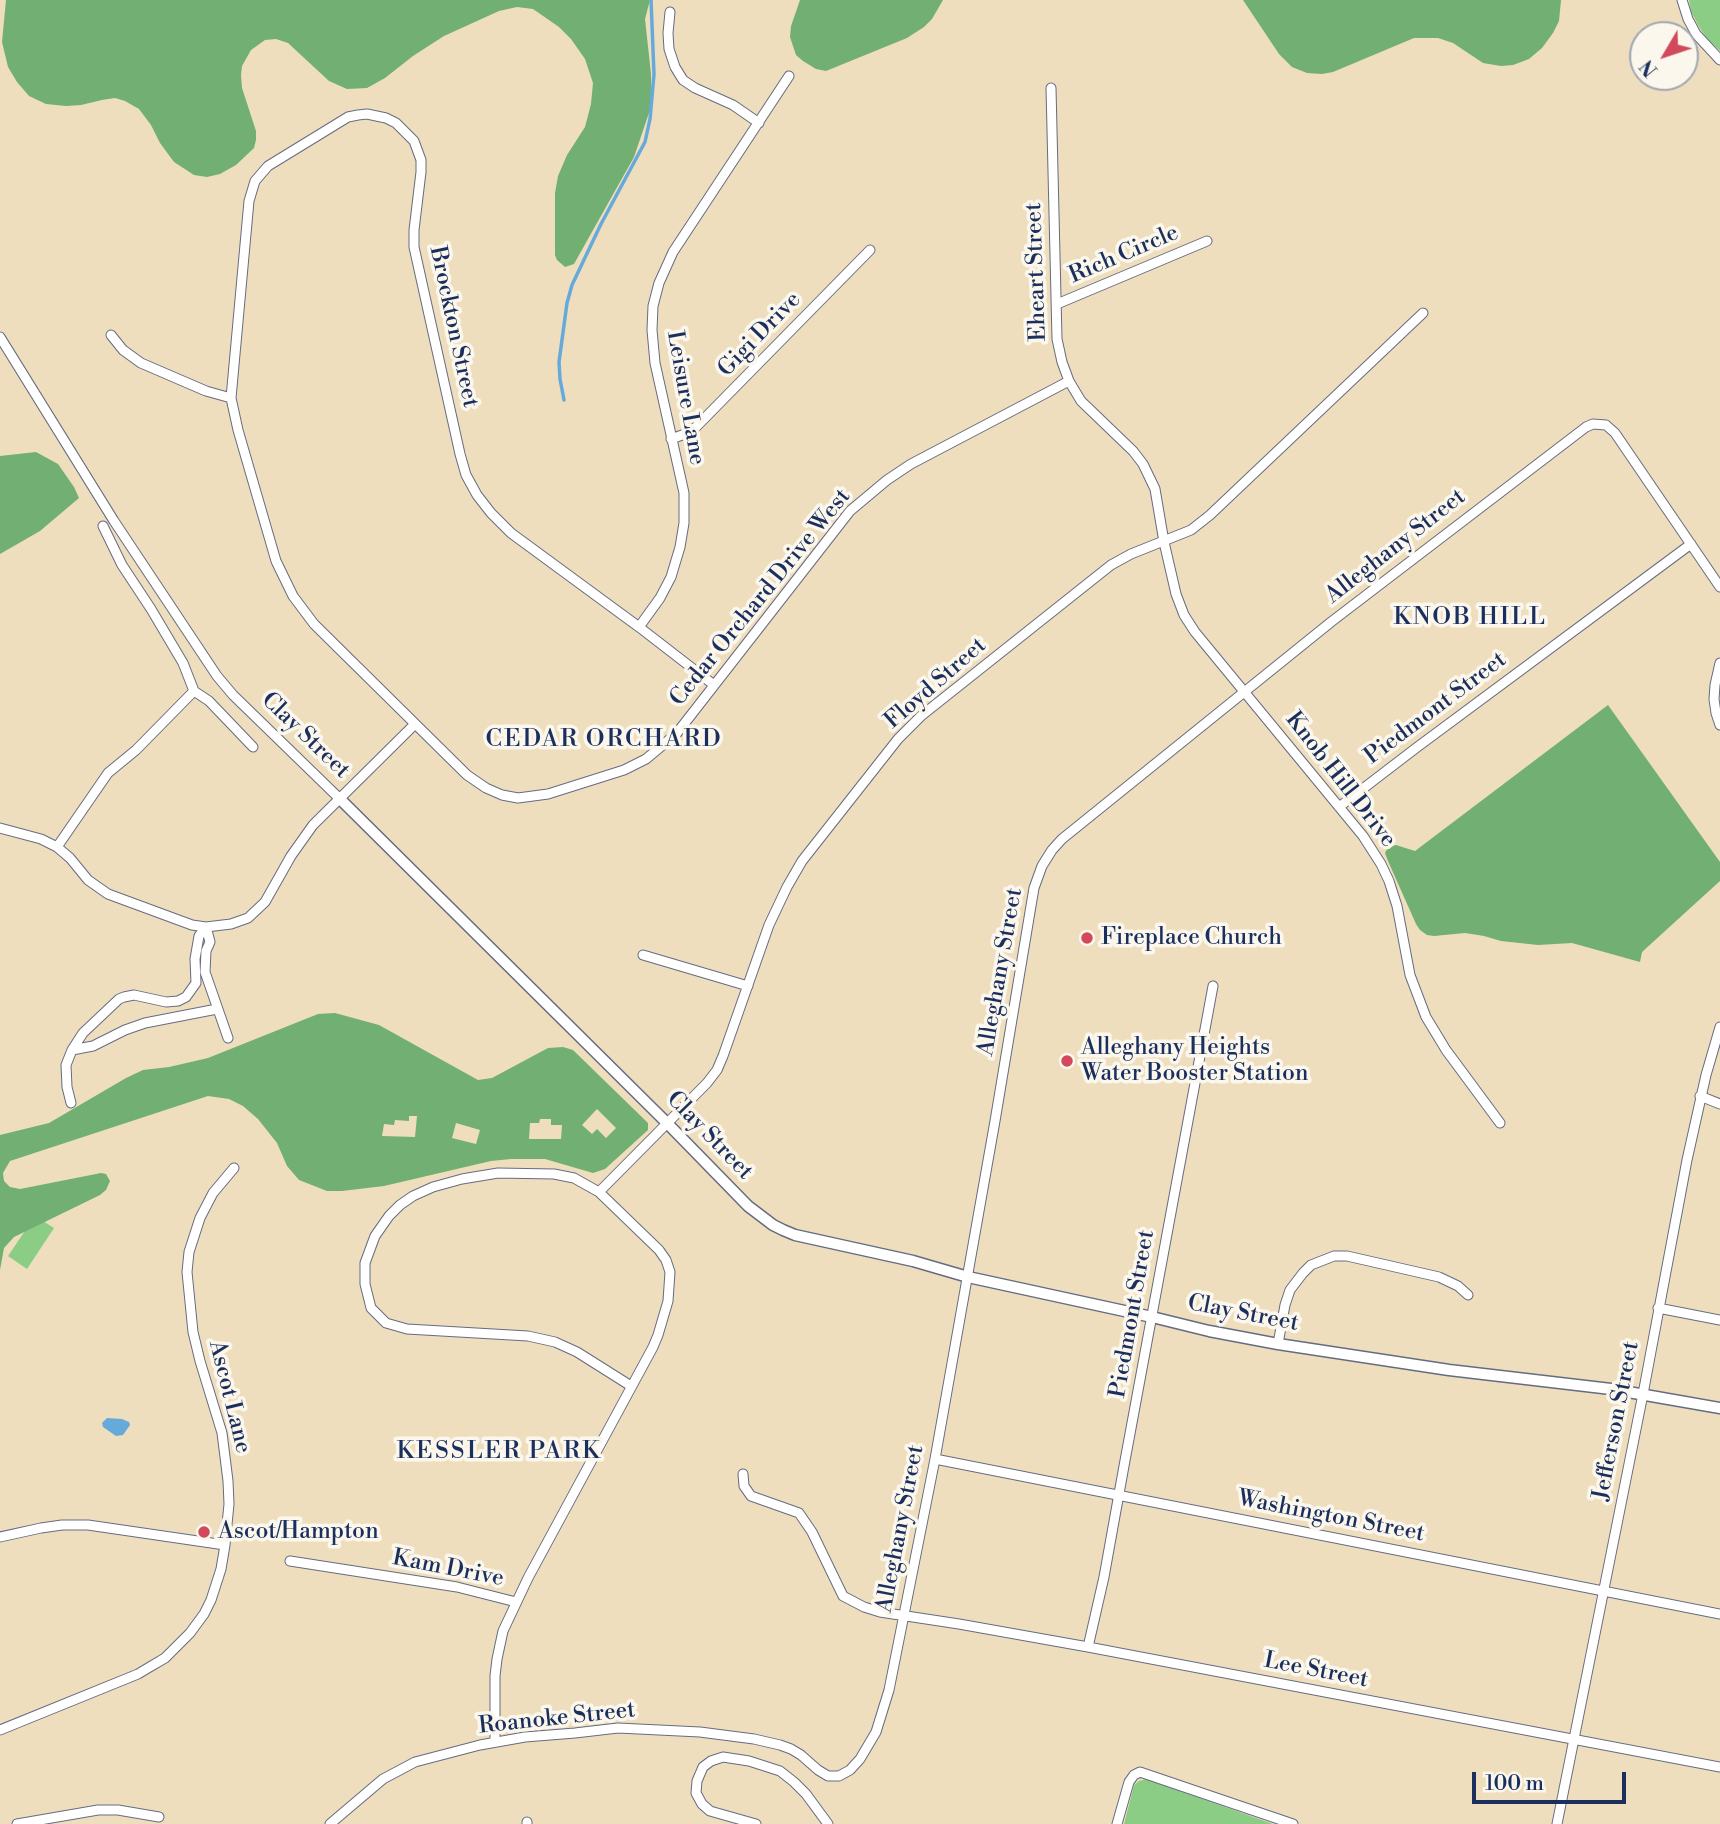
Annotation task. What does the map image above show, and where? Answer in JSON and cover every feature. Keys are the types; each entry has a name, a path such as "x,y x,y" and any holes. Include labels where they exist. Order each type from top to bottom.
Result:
{"street":[{"path":"1682,0 1696,34 1720,60"},
{"path":"670,12 669,49 683,80 733,105 759,123"},
{"name":"Leisure Lane","path":"639,627 671,577 684,523 684,494 655,363 653,306 659,283 673,252 789,76"},
{"name":"Eheart Street","path":"1051,88 1057,340 1062,362 1069,381 1082,401 1143,464 1155,489 1164,542 1176,594 1184,615 1245,691"},
{"name":"Brockton Street","path":"415,724 314,624 288,588 276,561 231,397 249,201 255,181 260,173 275,161 348,117 367,114 386,118 396,124 414,141 421,160 414,247 466,475 477,495 511,533 714,685"},
{"name":"Rich Circle","path":"1057,304 1207,241"},
{"name":"Gigi Drive","path":"671,439 695,428 870,250"},
{"name":"Floyd Street","path":"599,1192 717,1070 769,925 788,887 803,861 898,739 921,716 1111,565 1191,530 1210,515 1423,313"},
{"path":"111,335 123,350 141,363 206,391 231,397"},
{"name":"Clay Street","path":"0,337 114,521 217,676 233,695 748,1206 767,1221 795,1235 1209,1331 1483,1375 1546,1380 1720,1408"},
{"name":"Cedar Orchard Drive West","path":"415,724 467,775 486,788 518,798 548,794 624,770 646,759 677,733 850,511 911,464 1069,381"},
{"name":"Alleghany Street","path":"841,1776 860,1759 872,1739 880,1723 889,1690 968,1277 1034,888 1042,866 1052,850 1062,839 1331,622 1593,424 1602,423 1615,433 1691,544"},
{"path":"103,526 122,565 183,663 194,691 209,701 253,747"},
{"path":"1691,544 1720,587"},
{"name":"Piedmont Street","path":"1339,807 1691,544"},
{"path":"1720,663 1714,699 1720,725"},
{"path":"57,847 108,774 146,741 194,691"},
{"name":"Knob Hill Drive","path":"1245,691 1371,848 1389,880 1397,906 1410,975 1426,1017 1446,1050 1500,1123"},
{"path":"0,828 41,839 57,847 88,880 108,894 192,925 219,927 248,918 265,902 291,856 313,825 415,724"},
{"path":"206,928 210,942 206,951 205,972 228,1038"},
{"path":"71,1103 66,1065 83,1033 119,999 134,995 166,1002 186,997 196,983 195,959 199,936 206,928"},
{"path":"643,955 748,986"},
{"name":"Piedmont Street","path":"1088,1647 1104,1577 1213,986"},
{"path":"72,1050 93,1046 145,1023 217,1009"},
{"name":"Jefferson Street","path":"1557,1824 1700,1096 1720,1027"},
{"path":"1700,1096 1720,1104"},
{"name":"Ascot Lane","path":"0,1730 138,1674 165,1658 195,1627 209,1604 225,1545 229,1503 220,1422 193,1332 187,1272 189,1252 200,1218 213,1193 234,1168"},
{"path":"495,1742 497,1660 503,1631 516,1602 631,1387 658,1335 668,1301 670,1272 659,1250 599,1192 574,1178 554,1174 498,1173 433,1187 400,1205 383,1223 365,1263 365,1284 371,1308 383,1321 407,1329 528,1336 555,1342 577,1352 631,1387"},
{"path":"1278,1344 1284,1305 1290,1290 1311,1265 1334,1256 1347,1256 1439,1277 1458,1286 1468,1296"},
{"path":"1658,1308 1720,1320"},
{"name":"Washington Street","path":"935,1459 1720,1614"},
{"name":"Lee Street","path":"743,1474 744,1486 751,1496 799,1513 812,1532 844,1596 872,1609 1088,1647 1720,1767"},
{"path":"0,1537 62,1525 89,1525 225,1545"},
{"name":"Kam Drive","path":"290,1561 457,1587 516,1602"},
{"name":"Roanoke Street","path":"330,1824 383,1779 429,1757 525,1737 618,1728 701,1732 780,1745 801,1755 824,1774 841,1776"},
{"path":"757,1824 710,1811 702,1804 696,1793 697,1781 704,1767 711,1761 723,1758 749,1761 780,1771 806,1794 828,1824"},
{"path":"1117,1824 1129,1782 1137,1773 1144,1773 1293,1824"},
{"path":"17,1824 98,1810 118,1810 159,1817"}],"green space":[{"path":"6,0 650,0 645,19 651,74 651,107 634,157 574,264 565,267 555,255 555,193 558,176 567,155 585,127 593,83 585,59 571,39 533,9 517,7 499,11 444,36 367,88 347,89 329,81 288,43 276,39 265,40 251,50 242,66 241,75 242,88 256,131 254,148 236,165 220,174 207,177 194,175 174,162 139,109 125,101 115,98 66,106 46,104 29,96 8,67 2,42"},
{"path":"800,0 943,0 932,19 907,38 826,71 816,69 796,55 790,37"},
{"path":"1243,0 1561,0 1559,21 1542,48 1529,59 1513,65 1483,63 1453,43 1438,38 1414,38 1333,72 1322,74 1307,73 1292,67 1279,54"},
{"path":"1689,0 1720,0 1720,51 1707,39 1691,11"},
{"path":"36,452 58,464 79,498 40,531 0,554 0,456"},
{"path":"1608,705 1720,862 1720,881 1642,952 1640,962 1572,943 1538,945 1465,933 1434,936 1420,930 1388,861 1385,853 1388,847 1396,845 1415,851"},
{"path":"335,1013 379,1025 478,1080 492,1078 548,1048 563,1047 573,1050 648,1123 648,1130 605,1169 593,1173 545,1159 511,1159 491,1161 384,1186 327,1191 299,1180 287,1166 277,1143 258,1119 243,1106 229,1099 208,1096 10,1161 3,1173 4,1181 10,1187 20,1189 101,1173 106,1174 110,1181 100,1195 14,1237 4,1248 0,1270 0,1135 49,1123 143,1070 208,1058 318,1014","holes":["597,1109 616,1128 606,1138 597,1129 592,1134 582,1125","409,1116 417,1116 415,1137 382,1136 384,1124 394,1125 395,1120 409,1121","540,1119 551,1119 551,1125 562,1125 561,1139 529,1139 530,1123 539,1123","456,1123 480,1130 476,1144 452,1138"]},
{"path":"35,1216 54,1228 27,1269 8,1256"},
{"path":"1146,1779 1273,1824 1124,1824 1134,1785"}],"water":[{"path":"107,1418 122,1419 130,1425 123,1435 116,1436 103,1427 102,1423"}],"waterway":[{"path":"564,400 559,362 572,285 645,142 654,74 651,0"}],"place":[{"name":"Fireplace Church","path":"1087,938"},
{"name":"Alleghany Heights Water Booster Station","path":"1067,1061"},
{"name":"Ascot/Hampton","path":"204,1532"}],"district":[{"name":"KNOB HILL","path":"1470,618"},
{"name":"CEDAR ORCHARD","path":"604,740"},
{"name":"KESSLER PARK","path":"499,1452"}]}
